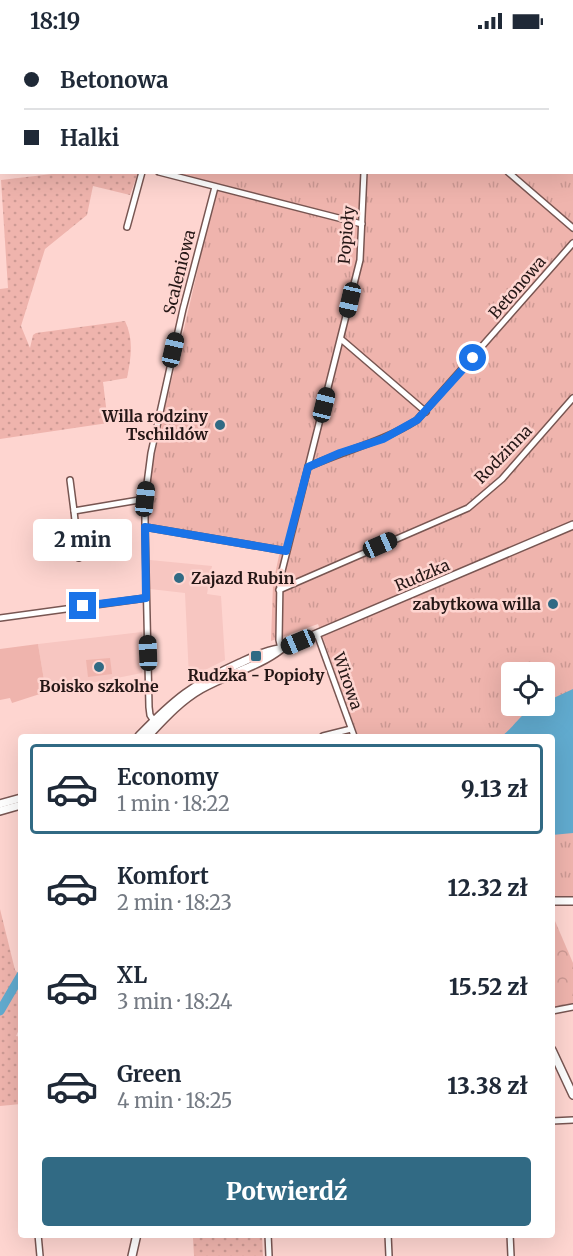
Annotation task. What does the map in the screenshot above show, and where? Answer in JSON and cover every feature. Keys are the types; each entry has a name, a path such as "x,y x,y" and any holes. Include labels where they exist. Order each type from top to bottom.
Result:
{"street":[{"path":"127,227 141,174"},
{"path":"166,174 362,224"},
{"name":"Popioły","path":"281,649 279,590 286,551 360,260 364,174"},
{"path":"510,174 573,228"},
{"name":"Scaleniowa","path":"154,721 148,707 145,499 151,453 183,309 215,187"},
{"name":"Betonowa","path":"308,467 340,453 383,439 400,431 426,412 573,243"},
{"path":"341,339 426,412"},
{"name":"Rodzinna","path":"279,590 468,508 502,479 573,398"},
{"path":"70,480 79,558"},
{"path":"74,511 145,499"},
{"name":"Rudzka","path":"141,734 180,696 199,683 266,651 281,649 573,525"},
{"path":"145,527 286,551"},
{"path":"0,618 146,598"},
{"name":"Wirowa","path":"317,634 353,734"},
{"name":"Rudzka","path":"150,734 192,694 271,657 281,649"},
{"path":"331,734 351,729"},
{"path":"0,804 18,799"},
{"path":"0,811 18,806"},
{"path":"555,901 573,901"},
{"path":"555,1010 573,1007"},
{"path":"555,1056 573,1095"},
{"path":"555,1121 573,1120"},
{"path":"38,1238 40,1256"},
{"path":"132,1256 136,1238"},
{"path":"268,1238 269,1256"},
{"path":"388,1238 389,1256"},
{"path":"510,1238 511,1256"}],"shaded area":[{"path":"150,560 212,566 207,594 221,596 225,660 189,678 185,593 150,589"},
{"path":"142,632 142,673 46,692 38,644"}],"green space":[{"path":"52,174 138,174 130,195 93,186 87,215 45,249 21,326 30,348 33,335 36,333 125,321 131,342 127,378 103,382 108,423 0,439 0,289 8,288 1,180"},
{"path":"179,174 573,174 573,899 555,898 555,734 357,734 318,624 271,641 273,584 281,546 148,525 151,481 158,437 215,184 178,176"},
{"path":"38,644 46,692 12,703 10,698 0,700 0,649"},
{"name":"Boisko szkolne","path":"110,658 112,674 88,677 86,660"},
{"path":"0,909 15,970 18,973 18,1032 16,1036 18,1036 18,1104 0,1106"},
{"path":"555,921 573,963 573,1004 555,1007"},
{"path":"193,1238 262,1238 263,1256 194,1256"}],"water":[{"path":"573,689 573,833 555,835 555,734 504,734 521,717 555,716 555,697"}],"waterway":[{"path":"0,1011 18,980"}],"place":[{"name":"Willa rodziny Tschildów","path":"220,425"},
{"name":"Zajazd Rubin","path":"179,578"},
{"name":"zabytkowa willa","path":"553,604"},
{"name":"Rudzka - Popioły","path":"256,656"},
{"name":"Boisko szkolne","path":"99,667"}],"route":[{"path":"83,606 146,598 145,527 286,551 308,467 340,453 383,439 417,420 473,358"}]}
